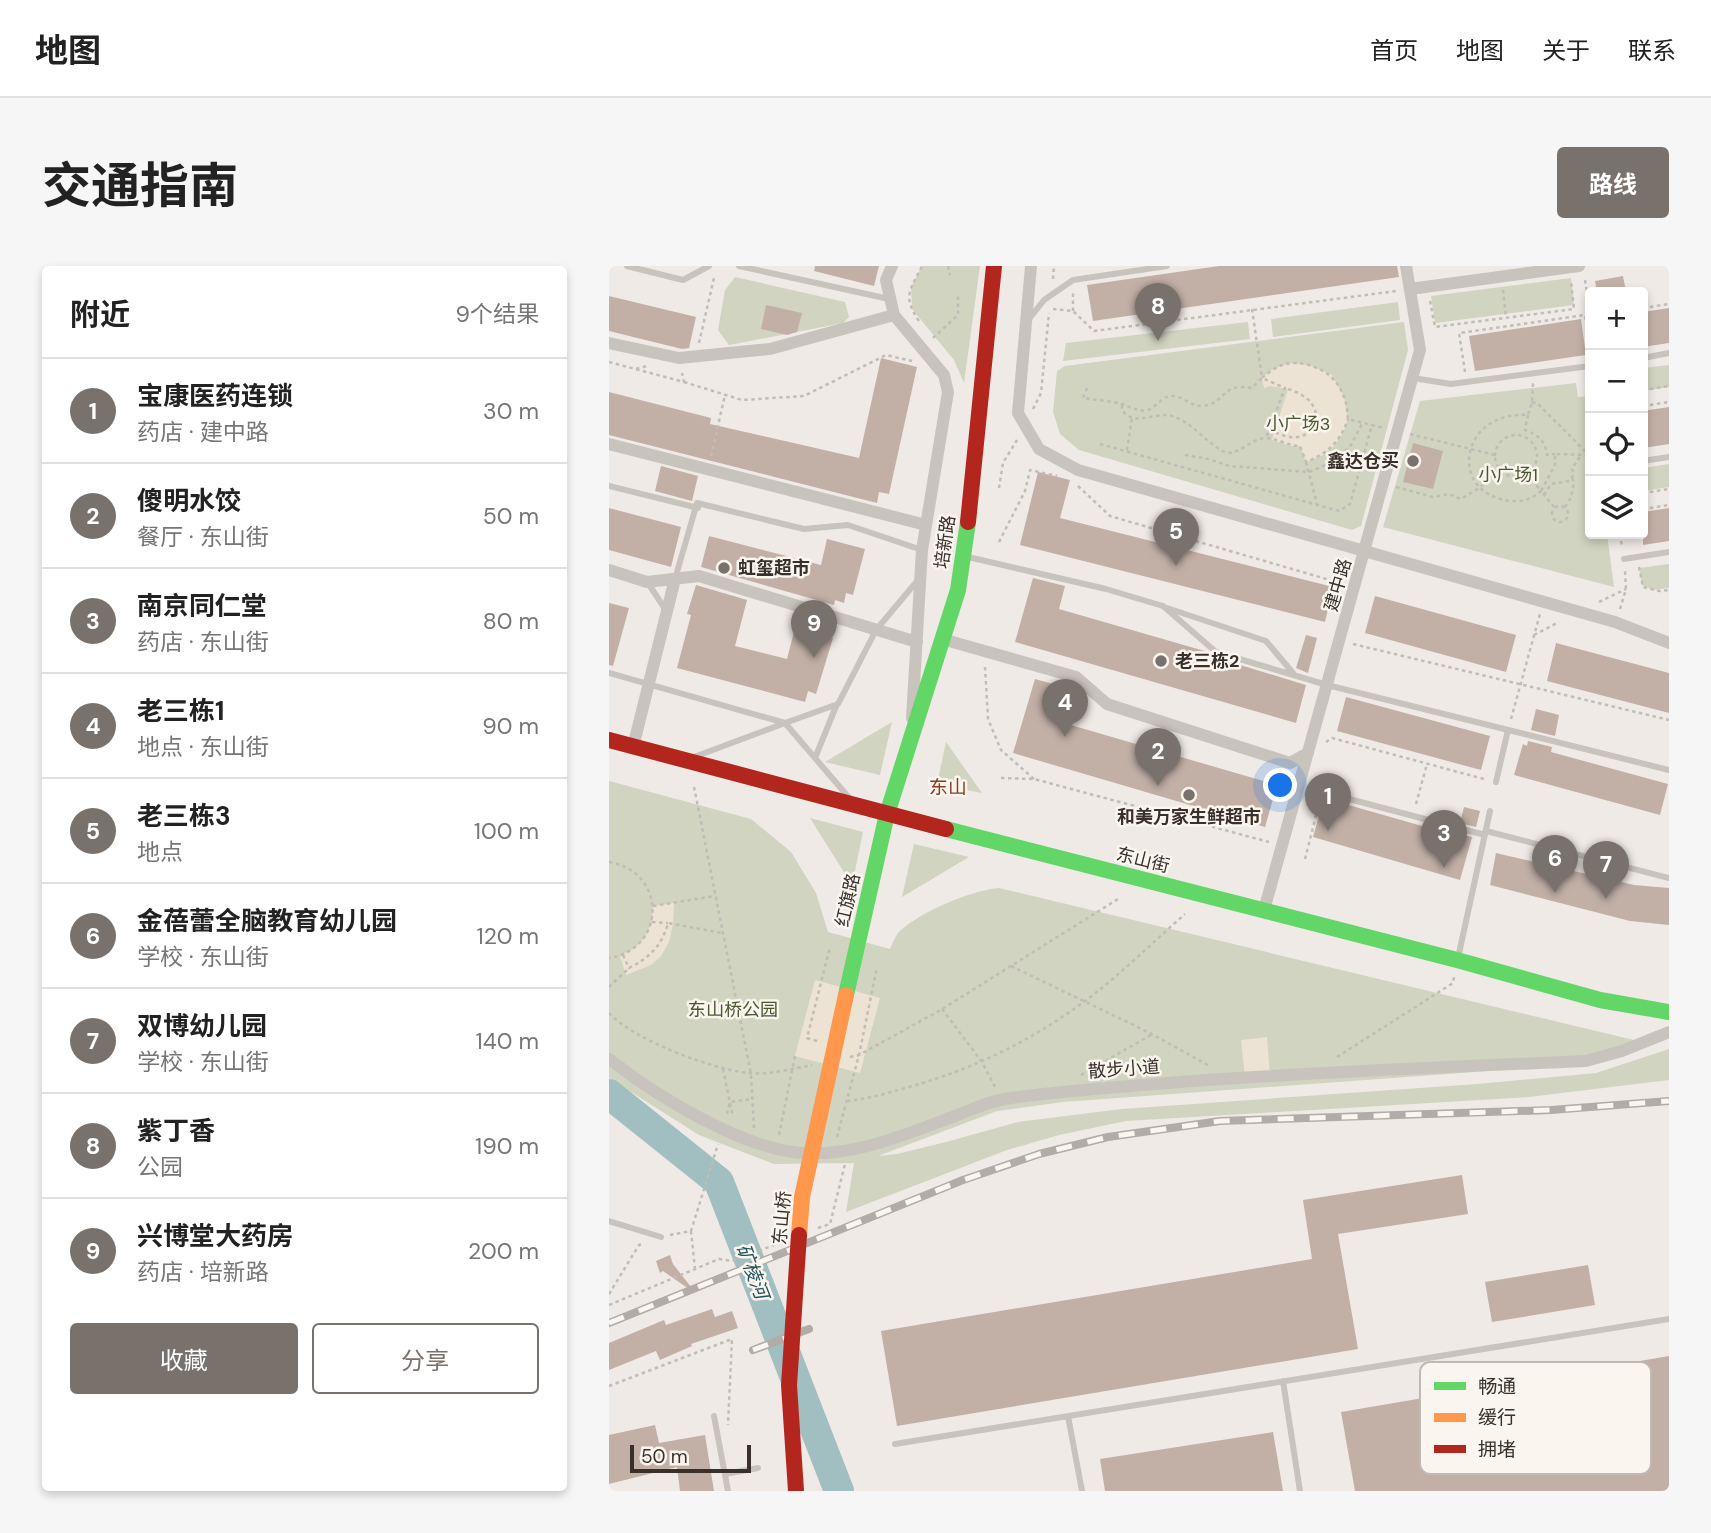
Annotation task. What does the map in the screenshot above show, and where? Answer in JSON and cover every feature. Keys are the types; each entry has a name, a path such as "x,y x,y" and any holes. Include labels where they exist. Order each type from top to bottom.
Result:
{"main road":[{"name":"培新路","path":"887,814 958,590 994,266"},
{"name":"东山街","path":"609,740 1457,960 1600,1000 1669,1012"},
{"name":"红旗路","path":"846,995 887,814"},
{"name":"东山桥","path":"796,1491 789,1385 801,1197 846,995"}],"street":[{"path":"890,266 885,280 894,315 944,375 948,392 922,550 911,736"},
{"path":"1031,266 1017,413 1039,449 1078,470 1544,601 1615,622 1669,643"},
{"name":"建中路","path":"1263,910 1420,350 1406,266"},
{"path":"1410,289 1502,276 1578,270"},
{"path":"609,343 679,358 770,349 894,315"},
{"path":"609,444 926,525"},
{"path":"609,570 647,582 699,576 916,642"},
{"path":"632,747 675,579"},
{"path":"941,644 984,651 1076,677 1107,704 1290,763 1308,753"},
{"name":"散步小道","path":"609,1059 630,1076 687,1110 736,1134 776,1149 804,1154 848,1149 918,1130 1002,1099 1051,1092 1231,1079 1586,1061 1622,1051 1669,1032"}],"lane":[{"path":"627,266 683,280 709,266"},
{"path":"739,266 889,299"},
{"path":"1025,323 1044,300 1073,281 1167,266"},
{"path":"1648,357 1669,354"},
{"path":"1413,378 1451,384 1467,383 1585,367"},
{"path":"1648,460 1669,457"},
{"path":"609,485 695,508 714,507 804,529 849,525 922,550"},
{"path":"675,579 695,508"},
{"path":"1624,559 1669,552"},
{"path":"963,555 1105,589 1266,640 1294,675"},
{"path":"815,758 837,704 876,630 920,578"},
{"path":"647,582 667,612"},
{"path":"1163,606 1216,652 1327,685 1509,727 1669,770"},
{"path":"916,642 941,644"},
{"path":"609,673 785,723 857,806"},
{"path":"684,760 837,704"},
{"path":"1496,782 1509,727"},
{"path":"1338,796 1669,878"},
{"path":"1457,960 1490,811"},
{"path":"609,1222 661,1237"},
{"path":"895,1444 1669,1319"},
{"path":"1283,1381 1300,1491"},
{"path":"714,1416 728,1491"},
{"path":"1068,1416 1082,1491"},
{"path":"725,1474 758,1468"}],"path":[{"path":"922,266 909,293 909,306 924,328"},
{"path":"948,266 950,275"},
{"path":"1041,393 1054,266"},
{"path":"1578,270 1585,294"},
{"path":"1428,287 1435,327 1574,309 1578,270"},
{"path":"1502,276 1506,318"},
{"path":"1073,281 1073,311"},
{"path":"701,334 712,285"},
{"path":"1049,309 1073,311 1094,331 1410,289"},
{"path":"932,339 958,315 958,293"},
{"path":"1648,307 1669,304"},
{"path":"1252,309 1262,378"},
{"path":"1467,383 1459,333 1585,315 1590,350"},
{"path":"609,362 742,400 804,396 886,355 924,363"},
{"path":"679,358 684,382"},
{"path":"1087,388 1083,398 1123,404 1131,408 1147,410 1164,398 1172,396 1193,405 1203,406 1220,398 1230,388 1252,388 1273,369 1290,363 1309,365 1332,375 1345,397 1348,419 1334,446 1323,455 1305,461"},
{"path":"1262,378 1298,392 1314,407 1316,416 1315,425 1307,435 1291,438 1269,430"},
{"path":"1523,436 1532,402 1533,385"},
{"path":"1648,389 1669,386"},
{"path":"1266,438 1285,388"},
{"path":"708,469 725,394"},
{"path":"1532,402 1538,404 1585,450"},
{"path":"1648,405 1669,402"},
{"path":"1123,404 1124,414 1132,418 1171,415 1227,453 1234,453 1250,443 1266,438 1300,446 1317,504"},
{"path":"1528,415 1514,414 1497,418 1479,431 1469,449 1469,470 1479,488 1495,499 1520,502 1536,496 1555,466 1556,454"},
{"path":"1127,451 1132,418"},
{"path":"1348,419 1495,454"},
{"path":"1185,455 1229,466 1309,472 1335,461 1351,445 1363,422"},
{"path":"1100,444 1339,511 1350,504 1372,425"},
{"path":"1525,430 1539,436 1546,446 1547,455 1585,455"},
{"path":"1523,436 1533,444 1537,457 1528,474 1510,477 1500,470 1495,454 1504,439 1523,436"},
{"path":"1537,457 1556,454"},
{"path":"1554,507 1552,517 1561,522 1566,519 1568,514 1565,507 1574,482 1572,469 1581,455"},
{"path":"999,488 1003,463"},
{"path":"999,542 1025,491 1030,470 1061,477"},
{"path":"1384,484 1433,497 1449,494 1461,499 1500,470"},
{"path":"1528,474 1554,507"},
{"path":"1544,495 1551,484 1569,481 1572,477"},
{"path":"1071,479 1110,516 1341,583"},
{"path":"1648,492 1669,489"},
{"path":"1648,508 1669,505"},
{"path":"1554,507 1565,507"},
{"path":"1638,557 1643,587 1659,592 1669,590"},
{"path":"1615,622 1626,589 1625,572"},
{"path":"1509,727 1544,601"},
{"path":"1340,640 1669,720"},
{"path":"984,651 988,719 1001,750 1034,779"},
{"path":"1308,753 1332,738 1487,779"},
{"path":"1418,798 1427,764"},
{"path":"1001,778 1034,779 1282,846"},
{"path":"694,788 751,1074 755,1142"},
{"path":"1305,859 1322,792"},
{"path":"609,862 627,867 640,877 649,890 653,906 652,922 645,937 635,948 623,955 609,958"},
{"path":"653,906 715,897"},
{"path":"846,1058 859,1055 942,1009 1118,899"},
{"path":"847,1101 867,1099 928,1082 982,1062 1036,1034 1086,1000 1185,914"},
{"path":"652,922 722,933"},
{"path":"609,987 629,968 647,960 658,947 668,923"},
{"path":"807,1038 830,947"},
{"path":"623,955 629,968"},
{"path":"1011,966 1153,1034 1231,1079"},
{"path":"834,1151 859,1055 877,967"},
{"path":"1335,1059 1453,983"},
{"path":"942,1009 982,1062 1002,1099"},
{"path":"609,1013 650,1040 723,1069 751,1074 819,1063"},
{"path":"1073,1079 1153,1034"},
{"path":"776,1149 795,1056"},
{"path":"723,1069 736,1134"},
{"path":"813,1230 830,1224 848,1149"},
{"path":"695,1270 691,1231 715,1155"},
{"path":"609,1294 639,1245 691,1231"},
{"path":"609,1305 719,1259 732,1261 792,1238"},
{"path":"609,1387 732,1339 727,1436"}],"green space":[{"path":"922,266 980,266 964,383 954,360 912,309 911,287"},
{"path":"735,277 845,302 849,317 843,323 729,345 718,330 725,290"},
{"path":"1571,278 1574,305 1435,323 1431,296"},
{"path":"1398,302 1400,320 1273,337 1271,319"},
{"path":"1248,322 1250,339 1063,361 1066,343"},
{"name":"小广场3","path":"1404,322 1408,350 1361,526 1352,530 1079,450 1060,434 1053,412 1057,371 1065,366"},
{"path":"1669,365 1669,387 1648,390 1648,367"},
{"name":"小广场1","path":"1576,383 1578,397 1585,396 1585,539 1608,539 1614,587 1383,527 1420,401"},
{"path":"1669,464 1669,487 1648,490 1648,467"},
{"path":"1669,564 1669,588 1653,590 1642,585 1639,568"},
{"path":"892,722 880,775 825,762"},
{"path":"946,742 982,793 937,784"},
{"name":"东山桥公园","path":"609,781 751,819 791,852 816,893 828,932 890,949 900,931 920,917 961,897 999,888 1638,1041 1556,1066 1063,1102 997,1111 878,1156 897,1154 1018,1122 1122,1109 1596,1073 1669,1049 1669,1080 1529,1097 1126,1121 1059,1135 1007,1150 846,1212 854,1163 774,1164 699,1135 609,1078"},
{"path":"810,818 863,832 852,885"},
{"path":"914,844 969,857 902,897"}],"shaded area":[{"path":"1290,363 1309,365 1332,375 1344,397 1348,419 1334,446 1323,455 1306,462 1300,446 1272,440 1288,389 1270,386 1264,388 1262,378 1273,369"},
{"path":"674,903 669,942 661,956 651,965 626,975 620,956 635,948 645,937 652,922 653,906"},
{"path":"815,980 880,998 860,1073 795,1056"},
{"path":"1267,1037 1270,1075 1245,1078 1241,1040"}],"building":[{"path":"815,266 879,266 874,286 814,271"},
{"path":"1219,266 1397,266 1399,277 1093,321 1087,285"},
{"path":"1623,276 1625,287 1596,287 1595,281"},
{"path":"609,296 696,317 689,348 682,349 609,331"},
{"path":"766,305 802,313 797,332 787,335 761,329"},
{"path":"1669,308 1669,343 1648,346 1648,311"},
{"path":"1581,319 1585,355 1475,371 1469,336"},
{"path":"881,358 917,367 889,494 879,492 877,503 609,435 609,392 711,418 710,424 859,458"},
{"path":"1669,407 1669,444 1648,447 1648,410"},
{"path":"1413,443 1443,451 1433,489 1403,482"},
{"path":"661,466 698,476 692,501 655,491"},
{"path":"1038,472 1070,480 1060,518 1333,587 1325,622 1020,545"},
{"path":"609,508 681,527 671,567 609,550"},
{"path":"1669,508 1669,541 1643,545 1643,539 1648,539 1648,511"},
{"path":"709,536 821,565 827,539 865,549 853,595 846,593 844,603 835,600 834,605 701,567"},
{"name":"老三栋2","path":"1033,578 1065,586 1059,609 1208,652 1214,657 1306,685 1296,723 1015,642"},
{"path":"696,585 747,600 735,646 787,659 795,628 833,638 816,694 808,691 805,702 677,668 691,615 687,614"},
{"path":"1375,596 1516,635 1506,672 1365,633"},
{"path":"609,603 629,608 613,666 609,665"},
{"path":"1306,635 1317,638 1308,673 1296,668"},
{"path":"1556,643 1669,673 1669,713 1547,681"},
{"path":"1035,679 1067,688 1057,721 1277,785 1265,827 1013,753"},
{"path":"1346,697 1490,736 1481,770 1337,731"},
{"path":"1536,709 1559,715 1555,736 1531,730"},
{"path":"1528,741 1552,747 1551,752 1668,784 1660,815 1514,775 1523,744 1527,746"},
{"path":"1324,798 1457,836 1472,837 1460,880 1313,837"},
{"path":"1464,807 1480,811 1476,827 1460,823"},
{"path":"1496,853 1634,885 1669,888 1669,925 1630,921 1490,885"},
{"path":"1462,1175 1468,1214 1338,1234 1358,1349 897,1426 881,1331 1312,1259 1303,1200"},
{"path":"670,1255 673,1264 691,1287 689,1289 663,1271 660,1273 656,1261"},
{"path":"1588,1265 1595,1305 1492,1322 1485,1282"},
{"path":"712,1309 715,1317 732,1311 738,1328 691,1344 692,1346 660,1360 656,1351 609,1370 609,1343 664,1320 666,1325"},
{"path":"1669,1356 1669,1491 1355,1491 1341,1412 1420,1399 1420,1474 1651,1474 1651,1362 1634,1362"},
{"path":"655,1425 659,1443 705,1435 714,1491 680,1491 677,1467 609,1484 609,1435"},
{"path":"1273,1432 1283,1491 1105,1491 1100,1459"}],"waterway":[{"name":"矿棱河","path":"609,1094 719,1182 839,1491"}],"railway":[{"path":"609,1323 963,1180 1039,1154 1108,1137 1220,1121 1551,1110 1669,1101"},
{"path":"753,1350 809,1329"}],"traffic: fast":[{"path":"846,995 887,814 958,590 968,522"},
{"path":"946,829 1457,960 1600,1000 1669,1012"}],"traffic: jam":[{"path":"968,522 994,266"},
{"path":"609,740 946,829"},
{"path":"796,1491 789,1385 799,1235"}],"traffic: slow":[{"path":"799,1235 802,1197 846,995"}],"place":[{"name":"紫丁香","path":"1158,341"},
{"name":"鑫达仓买","path":"1413,461"},
{"name":"老三栋3","path":"1176,566"},
{"name":"虹玺超市","path":"724,568"},
{"name":"兴博堂大药房","path":"814,658"},
{"name":"老三栋2","path":"1161,661"},
{"name":"老三栋1","path":"1065,737"},
{"name":"傻明水饺","path":"1158,786"},
{"name":"和美万家生鲜超市","path":"1189,795"},
{"name":"宝康医药连锁","path":"1328,831"},
{"name":"南京同仁堂","path":"1444,868"},
{"name":"金蓓蕾全脑教育幼儿园","path":"1555,893"},
{"name":"双博幼儿园","path":"1606,899"}],"district":[{"name":"东山","path":"948,787"}]}
